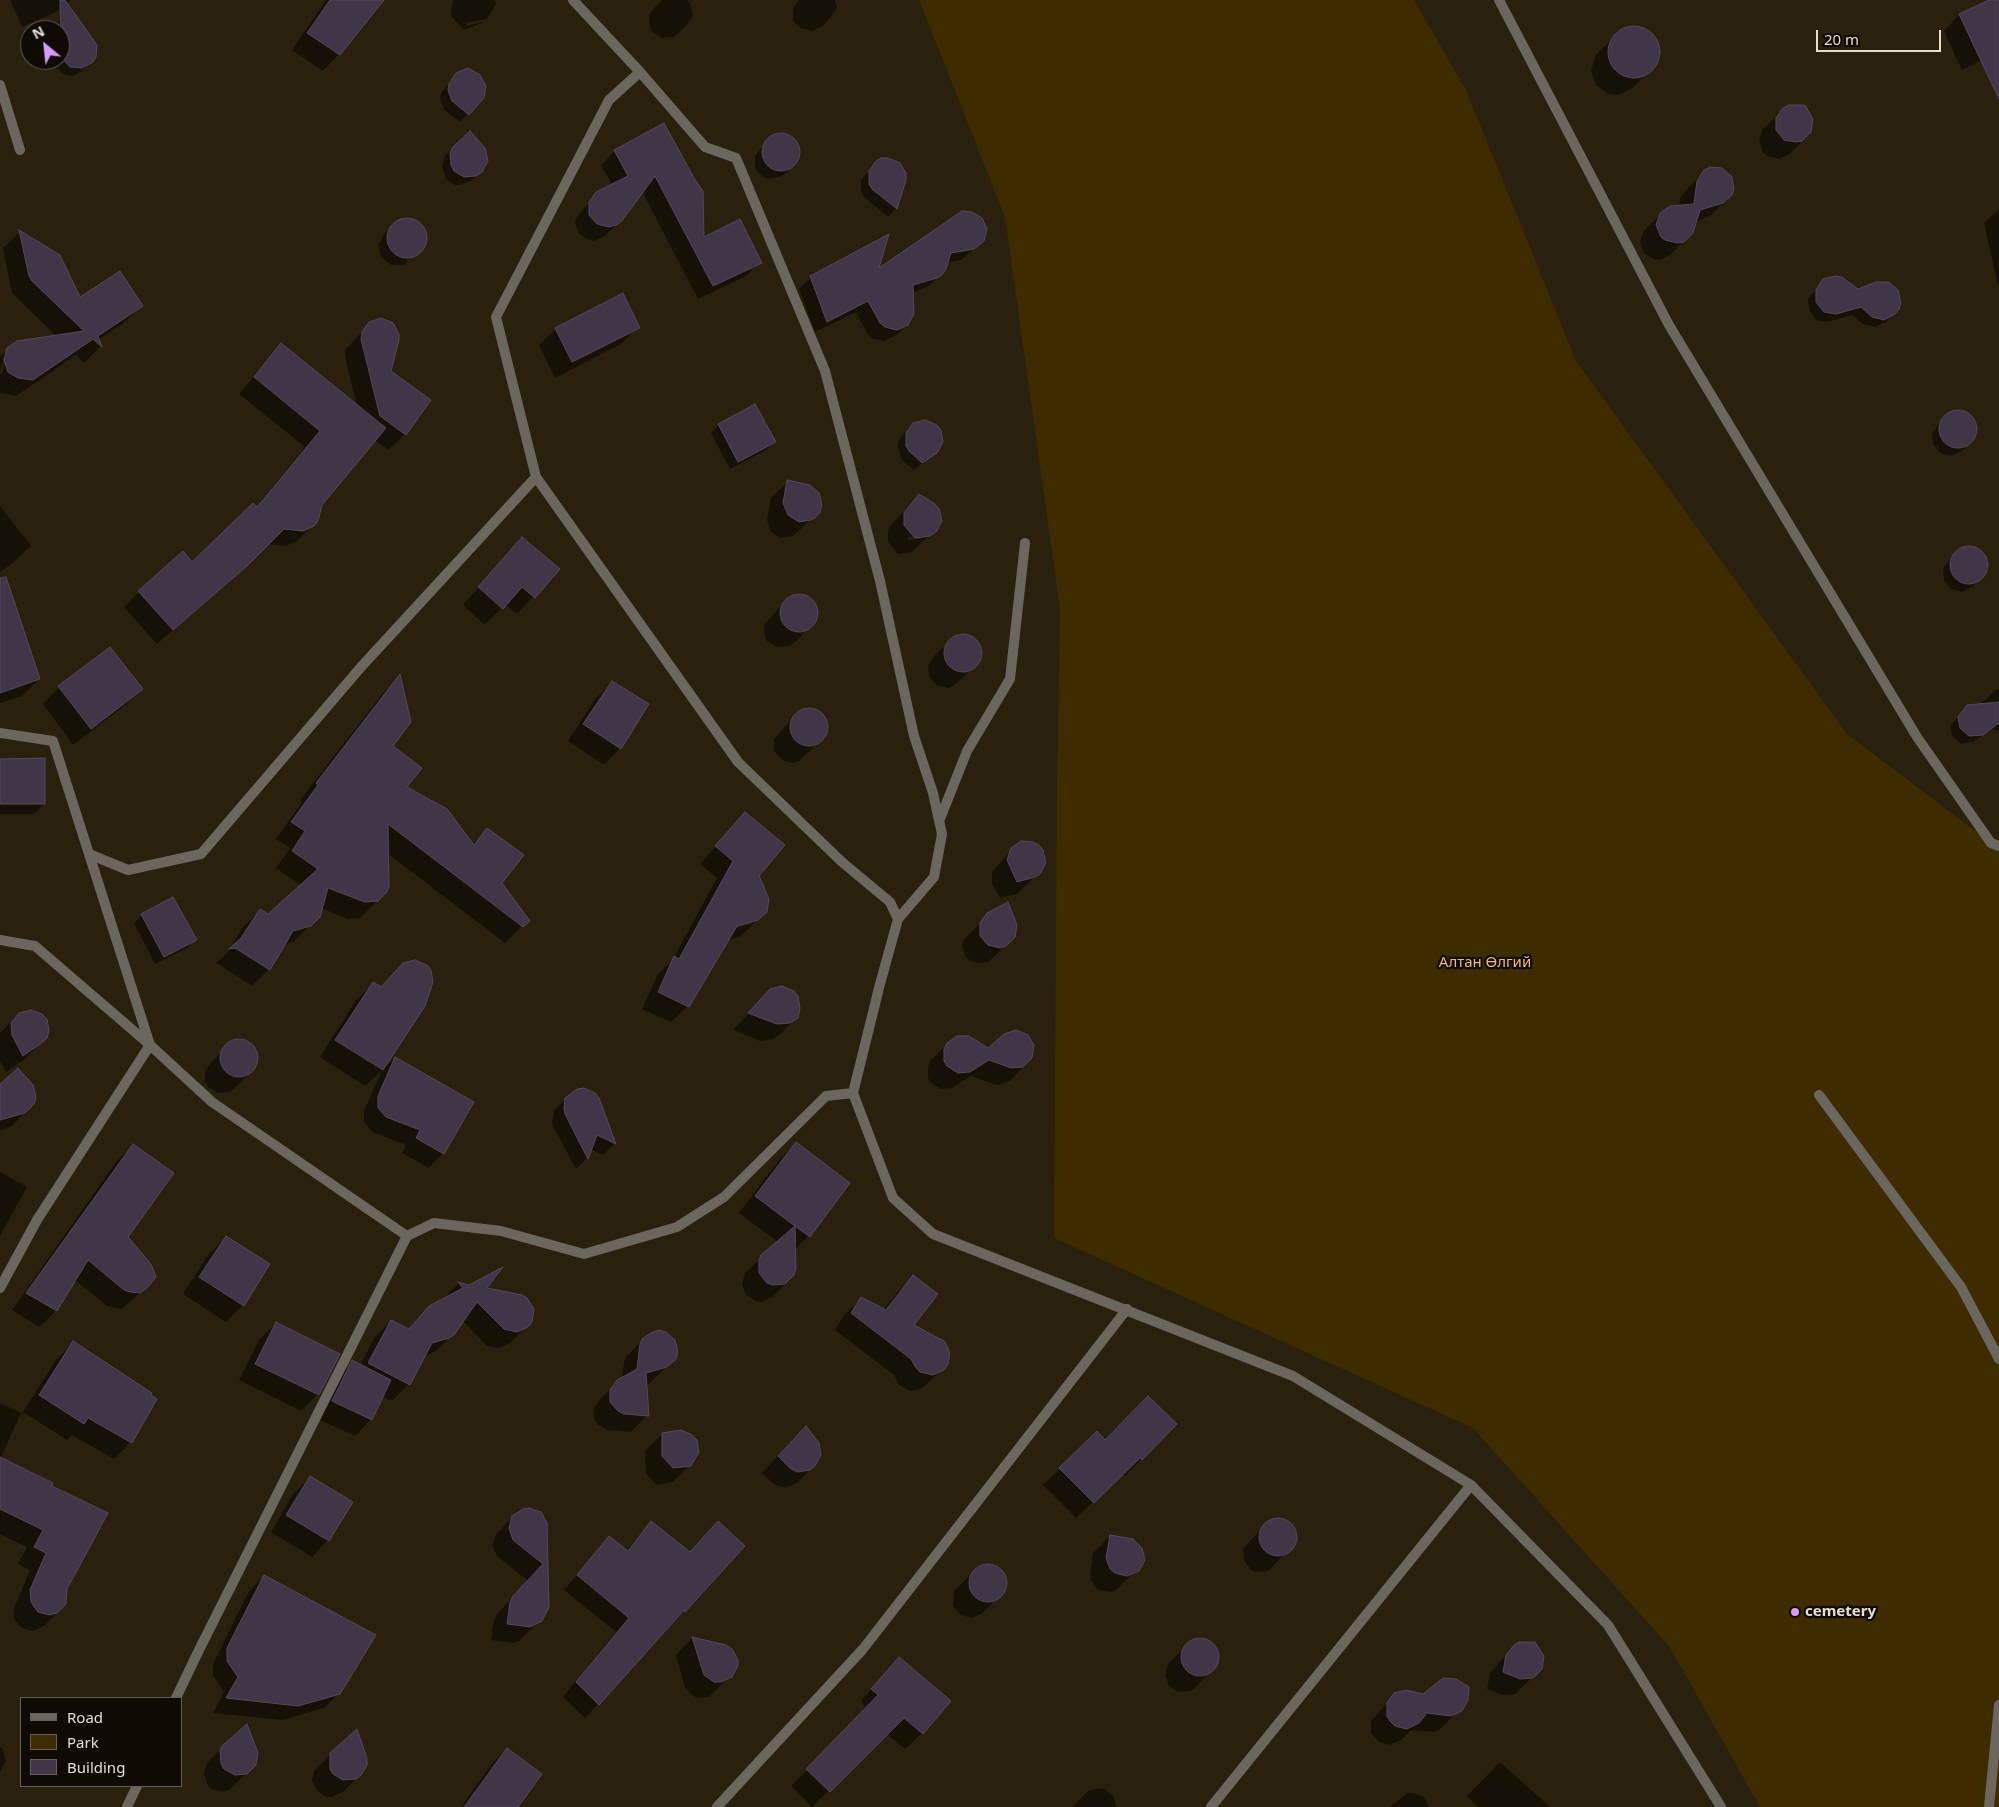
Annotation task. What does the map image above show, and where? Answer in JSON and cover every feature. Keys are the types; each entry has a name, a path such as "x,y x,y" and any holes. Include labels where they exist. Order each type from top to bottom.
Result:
{"street":[{"path":"573,0 640,72 705,147 736,158 825,371 880,581 914,736 934,792 942,834 934,878 898,919 853,1094 893,1198 933,1234 1293,1376 1471,1485 1608,1625 1721,1807"},
{"path":"1499,0 1669,325 1917,737 1991,843 1999,846"},
{"path":"640,72 610,100 496,318 536,477 738,762 842,862 890,902 898,919"},
{"path":"0,84 20,150"},
{"path":"89,854 128,870 201,854 361,667 536,477"},
{"path":"939,820 967,751 1010,680 1025,543"},
{"path":"0,733 53,741 150,1045"},
{"path":"0,940 35,946 150,1045 212,1102 406,1236"},
{"path":"0,1288 37,1220 150,1045"},
{"path":"176,1697 406,1236 434,1223 501,1230 584,1254 677,1227 724,1197 826,1096 853,1094"},
{"path":"1819,1095 1961,1287 1999,1360"},
{"path":"717,1807 863,1649 1127,1309"},
{"path":"1211,1807 1471,1485"},
{"path":"1989,1807 1999,1705"},
{"path":"128,1807 137,1787"}],"green space":[{"name":"Алтан Өлгий","path":"919,0 1414,0 1466,90 1576,361 1847,734 1999,849 1999,1807 1760,1807 1669,1646 1473,1428 1054,1238 1060,609 1005,217"}],"building":[{"path":"60,0 65,0 97,45 96,57 93,62 82,68 70,67 70,20 60,20"},
{"path":"330,0 384,0 340,55 307,33"},
{"path":"1989,0 1999,0 1999,99 1959,14"},
{"path":"1634,26 1648,30 1656,38 1660,52 1656,66 1648,74 1634,78 1620,74 1612,66 1608,52 1612,38 1620,30"},
{"path":"468,68 480,75 486,86 484,98 469,115 452,101 448,90 449,84 456,73"},
{"path":"1789,105 1805,105 1813,119 1811,132 1802,141 1784,140 1776,130 1776,118 1783,108"},
{"path":"664,123 703,191 704,237 740,219 762,263 713,286 655,176 621,222 616,225 609,227 597,224 589,215 589,202 596,192 628,176 614,150"},
{"path":"470,131 485,148 488,161 482,172 476,176 464,177 454,171 451,165 450,153 453,147"},
{"path":"781,133 788,134 794,139 799,145 799,159 794,165 788,170 781,171 774,170 768,165 763,159 762,152 763,145 768,139 774,134"},
{"path":"881,158 888,158 900,163 906,173 906,180 897,209 872,189 869,184 869,171 876,161"},
{"path":"1710,167 1722,168 1732,177 1734,189 1732,195 1723,203 1700,210 1693,233 1684,242 1678,243 1665,240 1661,237 1656,225 1660,213 1670,206 1694,204 1697,181 1704,170"},
{"path":"962,211 972,212 982,218 987,229 984,241 974,249 951,253 942,275 913,285 914,314 908,325 897,330 885,327 880,323 868,301 827,322 810,276 889,234 879,268"},
{"path":"411,218 418,221 424,227 427,238 426,246 418,255 411,258 403,258 396,255 388,246 387,234 390,227 399,219"},
{"path":"19,230 60,255 80,297 120,271 143,306 98,336 102,347 93,339 33,380 18,378 8,372 4,360 7,348 17,341 84,331 32,281 29,276"},
{"path":"1835,276 1842,277 1858,289 1876,282 1889,282 1898,290 1901,303 1899,309 1895,314 1884,320 1872,317 1861,307 1836,314 1824,312 1816,302 1816,290 1823,279"},
{"path":"623,293 640,328 572,362 555,328"},
{"path":"381,318 393,323 399,334 391,371 431,400 406,435 380,416 361,339 362,332 369,322"},
{"path":"281,343 386,428 322,505 318,521 314,526 303,531 284,529 248,565 173,630 138,591 183,551 192,562 253,503 257,507 320,431 254,377"},
{"path":"755,404 776,442 738,462 718,424"},
{"path":"1958,410 1965,411 1971,416 1976,422 1976,436 1971,442 1965,447 1958,448 1951,447 1945,442 1940,436 1939,429 1940,422 1945,416 1951,411"},
{"path":"925,420 937,425 941,430 943,442 937,453 922,463 906,446 906,433 913,423"},
{"path":"787,480 810,485 819,493 822,505 816,517 799,522 788,515 783,503"},
{"path":"919,494 935,504 939,509 942,521 936,532 930,536 915,538 904,525 904,513"},
{"path":"522,537 560,569 535,598 522,587 503,609 478,587"},
{"path":"1969,546 1976,547 1982,552 1987,558 1987,572 1982,578 1976,583 1969,584 1962,583 1956,578 1951,572 1950,565 1951,558 1956,552 1962,547"},
{"path":"6,577 40,679 0,693 0,578"},
{"path":"799,594 806,595 812,600 817,606 817,620 812,626 806,631 799,632 792,631 786,626 781,620 780,613 781,606 786,600 792,595"},
{"path":"963,634 970,635 976,640 981,646 981,660 976,666 970,671 963,672 956,671 950,666 945,660 944,653 945,646 950,640 956,635"},
{"path":"110,647 143,689 91,729 58,686"},
{"path":"400,674 411,722 393,746 422,768 407,787 447,809 474,845 487,828 524,855 502,883 530,921 523,927 388,824 389,886 387,892 378,901 365,902 328,888 320,917 311,926 293,931 270,970 235,948 229,949 241,938 260,909 268,914 318,869 292,851 305,831 291,822 318,785 316,783"},
{"path":"612,681 649,704 621,749 583,724"},
{"path":"1999,702 1999,723 1983,735 1969,736 1960,728 1958,717 1967,705"},
{"path":"809,708 823,713 828,727 823,741 809,746 795,741 790,727 795,713"},
{"path":"45,758 45,804 0,804 0,759"},
{"path":"745,812 785,845 759,876 769,899 767,912 758,920 737,926 689,1007 658,992 674,956 679,959 733,861 715,846"},
{"path":"1021,841 1033,842 1039,845 1043,850 1046,863 1040,874 1017,882 1007,860 1011,848"},
{"path":"173,897 197,940 164,957 141,914"},
{"path":"1008,902 1017,925 1015,937 1006,946 1000,948 988,945 980,936 980,923 987,913"},
{"path":"415,960 427,965 431,970 433,982 425,1006 383,1070 335,1040 373,982 381,987 403,963"},
{"path":"782,986 794,991 798,996 800,1008 798,1018 790,1023 777,1024 748,1013 770,989"},
{"path":"31,1010 42,1014 47,1019 49,1031 47,1038 43,1042 23,1056 12,1035 11,1023 19,1013"},
{"path":"1016,1030 1028,1035 1034,1045 1032,1058 1023,1067 1011,1068 989,1060 970,1072 958,1073 947,1066 944,1061 944,1049 947,1043 957,1036 969,1036 988,1048 1004,1034"},
{"path":"239,1039 246,1040 252,1045 257,1051 257,1065 252,1071 246,1076 239,1077 232,1076 226,1071 221,1065 220,1058 221,1051 226,1045 232,1040"},
{"path":"395,1057 474,1102 444,1154 416,1138 420,1130 386,1117 378,1108 378,1096"},
{"path":"18,1068 33,1085 36,1098 34,1104 25,1113 0,1120 0,1084"},
{"path":"584,1088 595,1093 599,1098 616,1144 597,1135 588,1159 565,1114 564,1108 565,1098 577,1089"},
{"path":"796,1142 850,1183 810,1237 755,1196"},
{"path":"133,1144 174,1173 128,1237 151,1264 156,1277 140,1293 130,1292 124,1290 88,1260 57,1311 26,1293"},
{"path":"795,1226 796,1269 794,1275 785,1284 773,1285 767,1283 759,1273 761,1255"},
{"path":"226,1236 270,1264 244,1306 199,1277"},
{"path":"503,1267 487,1288 522,1295 527,1298 534,1309 532,1322 528,1327 517,1332 504,1329 477,1302 454,1335 432,1343 410,1385 368,1363 391,1320 409,1329 429,1306 463,1288 458,1282 469,1285"},
{"path":"913,1275 938,1294 914,1325 944,1341 950,1352 948,1364 944,1370 933,1375 920,1372 911,1359 851,1313 861,1297 886,1310"},
{"path":"276,1322 340,1354 319,1395 255,1364"},
{"path":"659,1330 666,1332 675,1340 678,1352 676,1359 667,1367 646,1373 649,1416 624,1414 618,1411 610,1402 610,1390 617,1380 637,1369 640,1344 643,1338"},
{"path":"73,1341 152,1393 151,1395 157,1399 132,1443 88,1418 84,1424 39,1395"},
{"path":"352,1360 391,1380 372,1420 332,1401"},
{"path":"1148,1396 1177,1424 1142,1460 1140,1458 1094,1503 1059,1468 1097,1431 1105,1440"},
{"path":"806,1426 819,1443 821,1455 815,1466 810,1470 798,1472 791,1469 778,1456"},
{"path":"681,1430 692,1435 697,1440 699,1452 691,1466 673,1468 662,1456 662,1433"},
{"path":"0,1457 53,1483 52,1486 108,1513 67,1589 66,1604 57,1613 50,1615 38,1612 31,1602 30,1590 46,1553 34,1547 43,1530 0,1509"},
{"path":"310,1476 353,1502 329,1541 286,1515"},
{"path":"529,1508 541,1512 547,1523 549,1607 542,1621 530,1627 507,1624 510,1602 513,1596 543,1564 513,1540 509,1528 512,1516 523,1509"},
{"path":"1278,1518 1292,1523 1297,1537 1292,1551 1278,1556 1264,1551 1259,1537 1264,1523"},
{"path":"651,1521 690,1552 718,1521 745,1546 685,1612 684,1610 599,1705 576,1682 629,1618 577,1575 609,1536 628,1551"},
{"path":"1110,1535 1133,1539 1142,1548 1145,1560 1139,1571 1127,1576 1115,1573 1110,1569 1106,1558"},
{"path":"988,1564 1002,1569 1007,1583 1002,1597 988,1602 974,1597 969,1583 974,1569"},
{"path":"264,1575 376,1635 340,1694 298,1706 226,1698 238,1677 227,1661 227,1648"},
{"path":"692,1637 726,1645 732,1649 738,1660 738,1666 732,1677 721,1682 714,1682 704,1675"},
{"path":"1200,1638 1214,1643 1219,1657 1214,1671 1200,1676 1186,1671 1181,1657 1186,1643"},
{"path":"1519,1642 1535,1642 1544,1656 1542,1669 1533,1678 1520,1679 1503,1672 1506,1655"},
{"path":"899,1657 951,1701 923,1734 904,1718 830,1792 806,1769 878,1695 871,1689"},
{"path":"1443,1678 1456,1679 1469,1687 1468,1700 1462,1711 1451,1716 1427,1713 1419,1723 1407,1729 1395,1726 1390,1721 1387,1716 1387,1703 1394,1693 1406,1690 1423,1694"},
{"path":"247,1724 258,1753 256,1765 247,1774 235,1775 224,1769 221,1763 220,1750 223,1745"},
{"path":"357,1729 367,1758 367,1765 356,1779 343,1780 333,1774 330,1769 330,1753"},
{"path":"507,1748 542,1774 518,1807 464,1807"}],"place":[{"name":"cemetery","path":"1795,1612"}]}
